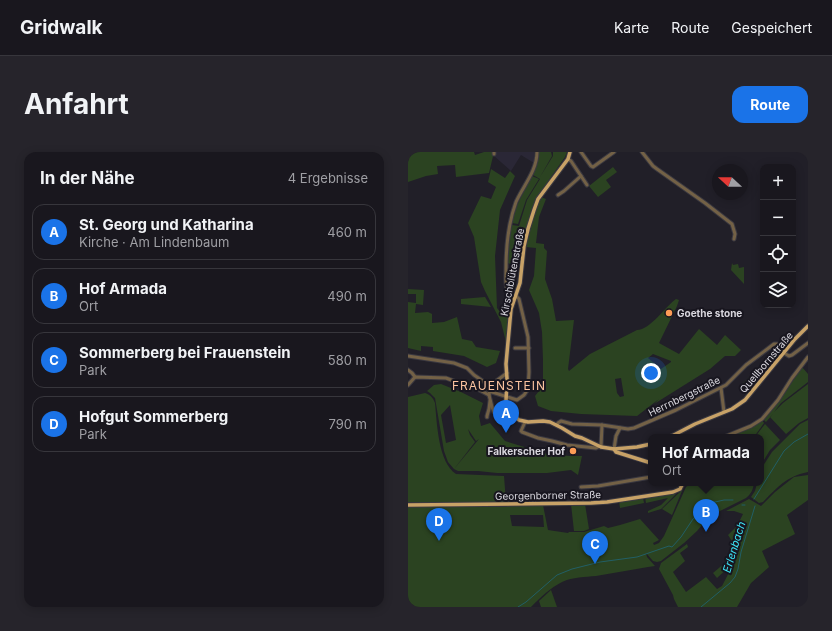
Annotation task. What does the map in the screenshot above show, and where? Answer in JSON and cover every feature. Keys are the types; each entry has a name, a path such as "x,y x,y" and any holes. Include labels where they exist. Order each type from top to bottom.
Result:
{"main road":[{"name":"Kirschblütenstraße","path":"515,417 508,408 506,397 506,364 511,309 520,283 527,234 536,205 541,195 568,159 570,152"},
{"name":"Quellbornstraße","path":"676,434 695,424 736,407 749,396 798,336 808,326"},
{"path":"515,417 525,422 545,421 557,425 575,436 600,446 614,449 648,444"},
{"path":"614,449 616,452 648,461"},
{"name":"Georgenborner Straße","path":"408,505 598,503 674,492 682,486"}],"street":[{"path":"409,371 415,376 446,378 489,393 517,400 524,396 528,389 528,337 520,299 508,294 506,280 507,242 512,213 519,195 535,165 537,152"},
{"path":"581,152 593,167 614,152"},
{"path":"642,152 653,166 732,224 735,234 734,238"},
{"path":"568,159 588,185"},
{"path":"558,195 581,176"},
{"path":"784,353 790,356 808,343"},
{"name":"Herrnbergstraße","path":"557,425 561,421 582,425 602,425 628,429 644,425 726,385 746,365 774,344 777,344 784,353"},
{"path":"515,348 529,348"},
{"path":"408,356 454,363 467,368 490,386"},
{"path":"731,434 751,426 762,419 778,400 808,357"},
{"path":"507,373 490,386 489,393 493,410 499,416 511,422 515,417"},
{"path":"408,384 415,376"},
{"path":"721,388 724,412"},
{"path":"487,417 491,399"},
{"path":"525,422 521,431 526,434 575,446 596,448 600,446 602,425"},
{"path":"614,449 616,436 620,428"},
{"path":"582,487 648,478"}],"shaded area":[{"path":"496,152 534,152 534,163 521,155 511,171 494,156"}],"green space":[{"path":"408,152 474,152 475,155 484,152 494,152 489,173 456,177 455,165 437,166 438,174 408,182"},
{"path":"539,152 551,152 552,156 540,177 553,156 553,152 567,152 537,197 531,211 526,232 518,231 513,265 508,263 508,243 512,225 519,226 527,200 540,179 533,175"},
{"path":"613,167 617,172 606,180 611,187 598,197 589,186"},
{"path":"491,169 505,178 510,171 515,176 500,210 495,256 497,308 503,316 508,317 506,342 501,322 481,282 474,237 468,223 481,196 491,199 496,187 488,182"},
{"path":"532,176 539,179 526,200 518,224 512,223 523,193"},
{"path":"541,197 546,199 539,217 536,243 544,244 544,248 547,251 545,279 552,299 556,321 574,320 569,371 590,354 647,326 676,299 679,300 677,306 659,343 679,354 699,329 717,345 725,335 741,350 735,356 725,356 710,369 654,404 659,399 637,416 581,414 551,411 538,406 535,396 543,386 542,332 539,313 529,290 534,276 536,248 526,247 532,222","holes":["653,354 671,361 671,362 661,369 648,358","621,378 624,396 620,397 617,393 615,379"]},
{"path":"732,263 733,265 738,264 739,268 744,267 744,284 731,270"},
{"path":"408,289 424,290 423,305 416,304 415,313 428,312 432,314 432,323 444,322 457,317 462,339 472,341 476,347 500,351 496,363 487,367 464,356 433,351 433,347 421,346 421,351 408,348 408,302 416,303 416,294 408,294"},
{"path":"485,297 491,307 461,304 461,299"},
{"path":"802,367 808,374 808,382 781,403 774,412 783,403 808,384 808,418 799,423 786,434 770,417 766,422 763,419 780,400"},
{"path":"757,370 763,371 747,394 739,387"},
{"path":"441,384 483,403 479,416 481,426 490,423 505,441 547,454 582,456 578,475 571,470 547,473 497,473 458,471 454,469 448,462 444,451 435,398 427,391 434,385","holes":["450,405 456,440 446,443 441,415","468,429 476,441 479,439 454,469 475,442"]},
{"path":"425,393 432,397 435,403 442,452 445,461 450,468 456,474 504,476 506,502 408,502 408,397"},
{"path":"762,420 764,423 756,434 733,434"},
{"path":"808,420 808,472 800,474 782,483 763,502 759,503 751,497 756,486 764,486 764,464 772,452 800,424"},
{"path":"765,424 780,440 770,450 764,460 764,434 757,434"},
{"path":"808,475 808,500 787,515 795,534 762,551 769,567 751,583 737,607 678,607 659,569 661,563 687,544 688,547 680,553 685,561 673,572 686,592 706,577 717,589 722,586 737,557 729,544 732,541 728,535 737,526 743,514 734,511 726,511 749,499 761,506 775,492 794,477"},
{"path":"687,486 753,486 752,492 746,498 714,514 684,543 661,561 653,561 646,553 647,557 655,566 566,580 542,596 531,607 408,607 408,507 506,507 508,505 543,505 548,530 568,533 584,532 604,526 608,528 640,519 659,540 653,543 654,545 659,543 664,536","holes":["510,515 543,515 544,527 512,526"]},
{"path":"681,491 672,515 662,509"},
{"path":"676,494 661,509 648,513 648,511 661,505 668,498 646,503 645,497"},
{"path":"643,498 644,503 620,508 619,501"},
{"path":"571,504 585,504 589,529 584,531 574,531"},
{"path":"726,562 730,566 717,578 713,573"},
{"path":"551,590 557,607 541,607 539,601"}],"waterway":[{"name":"Erlenbach","path":"764,483 784,451 794,442 808,434"},
{"name":"Erlenbach","path":"754,499 762,486"},
{"name":"Erlenbach","path":"518,607 526,602 557,575 572,569 600,562 637,557 669,546 672,547 706,504 724,500 733,500"},
{"name":"Erlenbach","path":"701,607 735,577 755,506"}],"place":[{"name":"Goethe stone","path":"669,313"},
{"name":"St. Georg und Katharina","path":"506,433"},
{"name":"Falkerscher Hof","path":"573,451"},
{"name":"Hof Armada","path":"706,532"},
{"name":"Hofgut Sommerberg","path":"439,541"},
{"name":"Sommerberg bei Frauenstein","path":"595,564"}],"district":[{"name":"FRAUENSTEIN","path":"499,386"}]}
